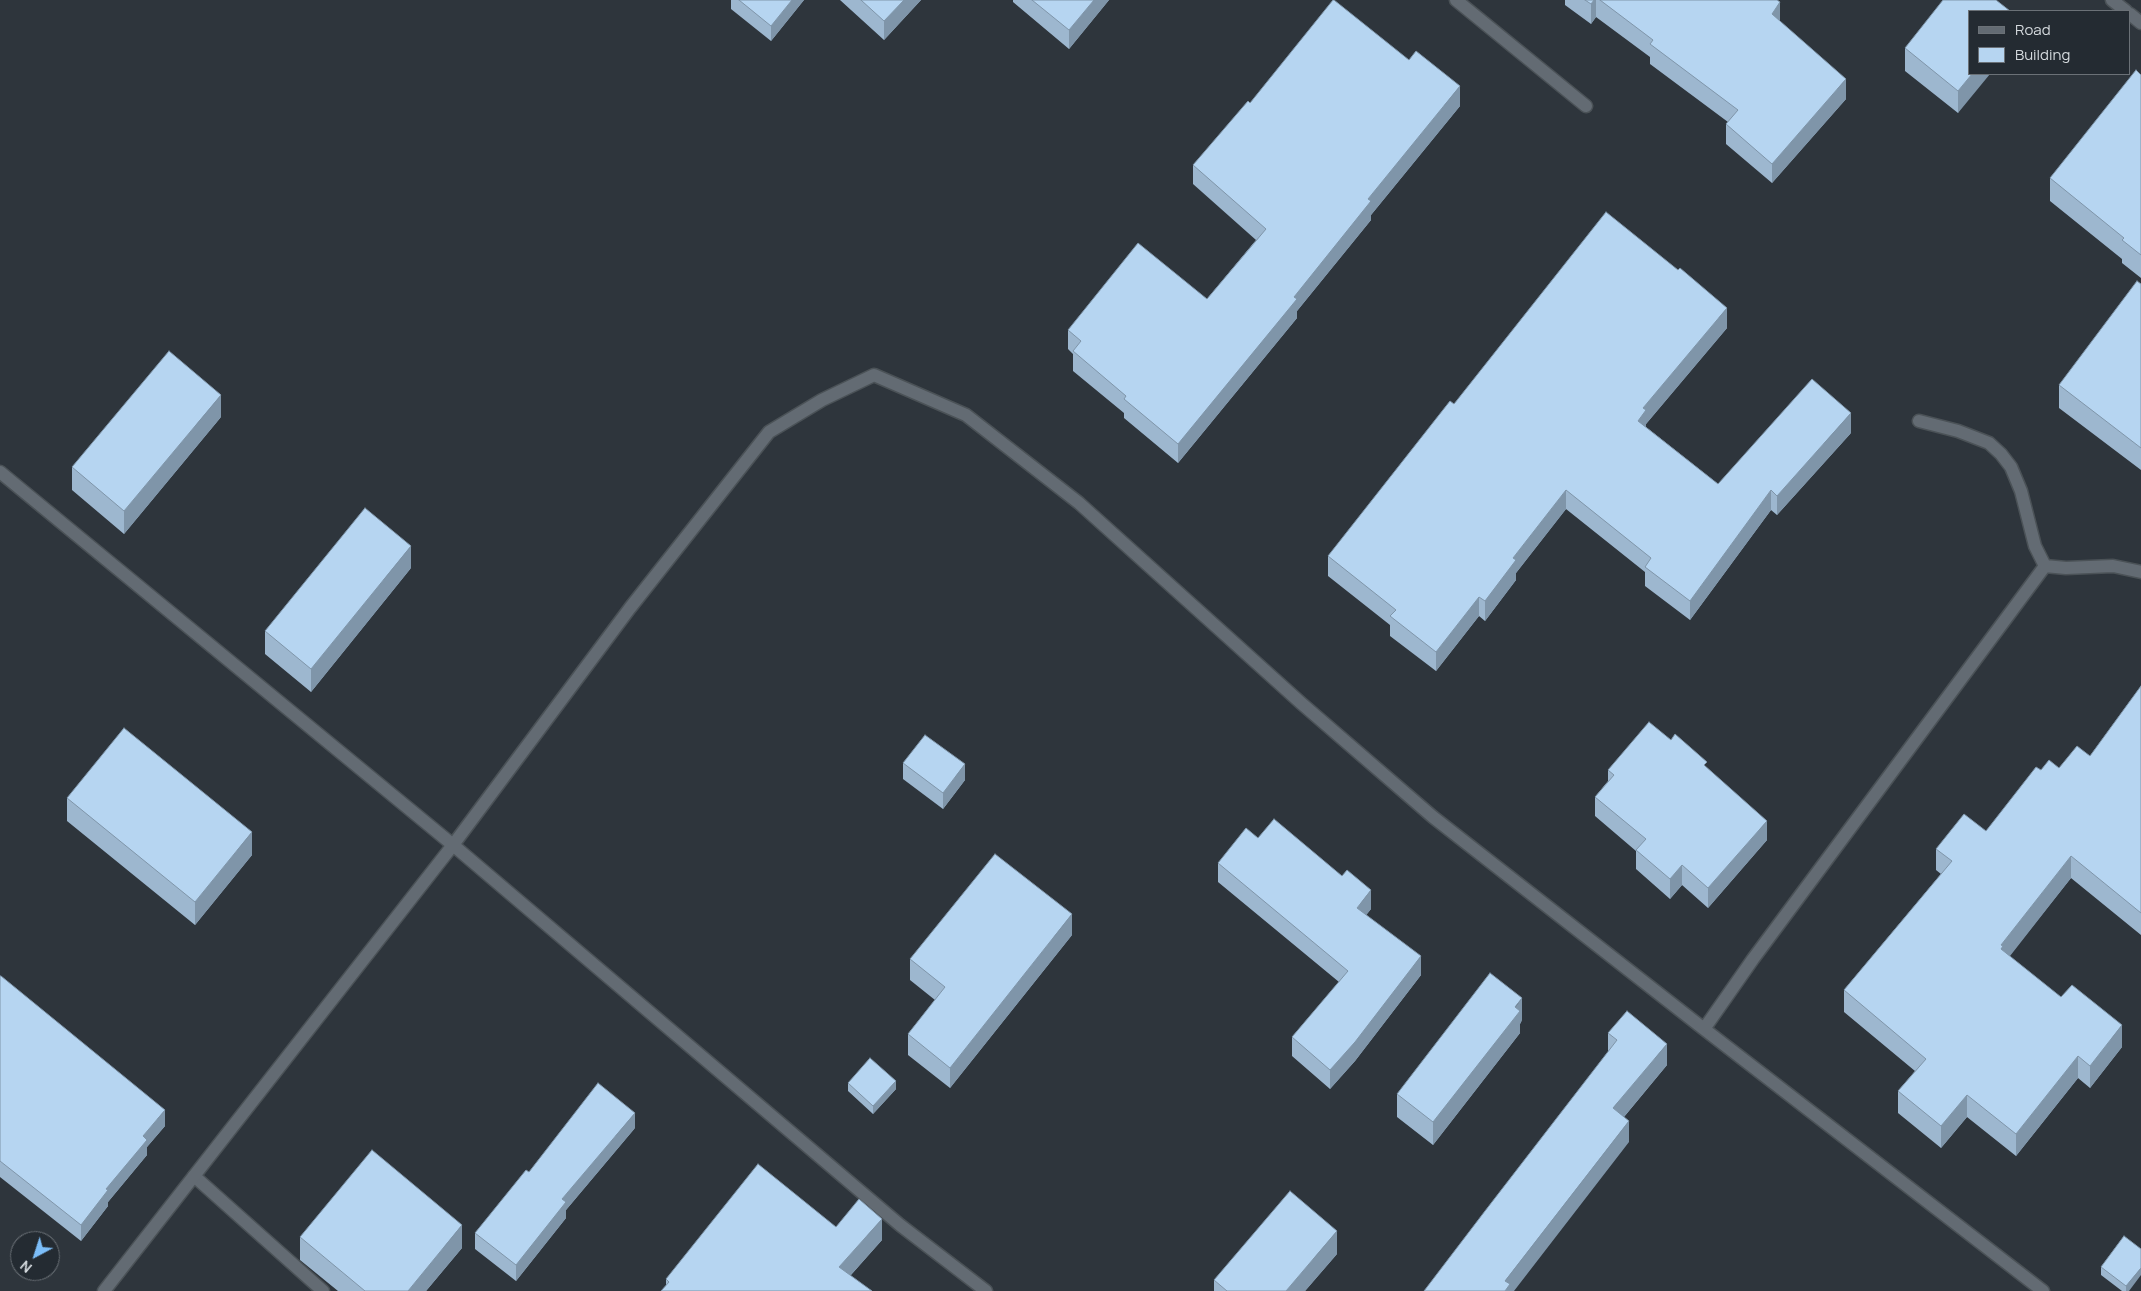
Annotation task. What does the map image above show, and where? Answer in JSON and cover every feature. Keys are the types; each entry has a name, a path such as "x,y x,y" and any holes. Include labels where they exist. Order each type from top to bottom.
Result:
{"street":[{"path":"1456,0 1586,106"},
{"path":"2112,0 2125,10"},
{"path":"2131,15 2141,23"},
{"path":"104,1291 453,845 630,608 770,432 822,400 874,375 966,415 1079,503 1301,703 1433,817 1704,1030 2043,1291"},
{"path":"1919,421 1989,443 2011,466 2021,491 2035,546 2045,566"},
{"path":"0,472 453,845 900,1225 986,1291"},
{"path":"2045,566 2066,568 2113,566 2141,572"},
{"path":"1704,1030 1753,960 2045,566"},
{"path":"194,1176 323,1291"}],"building":[{"path":"739,0 792,0 771,26"},
{"path":"861,0 904,0 884,21"},
{"path":"1032,0 1094,0 1069,30"},
{"path":"1333,0 1409,60 1416,51 1460,86 1368,199 1371,201 1294,297 1297,299 1178,444 1124,399 1126,396 1073,351 1081,341 1068,330 1138,243 1207,299 1266,229 1193,165 1248,101 1250,103"},
{"path":"1585,0 1594,0 1591,4"},
{"path":"1600,0 1777,0 1780,2 1772,14 1846,79 1772,164 1726,124 1738,110 1650,44 1653,40"},
{"path":"1943,0 1996,0 2009,10 1968,10 1968,75 1971,75 1958,91 1905,48"},
{"path":"2136,70 2141,75 2141,255 2122,240 2124,238 2050,178"},
{"path":"1606,212 1678,270 1680,268 1727,308 1643,408 1646,410 1638,421 1718,484 1812,379 1851,413 1777,496 1771,490 1690,601 1645,567 1651,558 1566,490 1513,558 1516,560 1485,601 1479,597 1436,652 1390,616 1396,610 1328,556 1450,401 1454,404"},
{"path":"2137,281 2141,284 2141,448 2059,385"},
{"path":"169,351 221,395 124,511 72,467"},
{"path":"365,508 411,546 311,669 265,631"},
{"path":"2141,686 2141,913 2071,856 2001,945 2003,946 2001,949 2061,997 2072,985 2122,1025 2090,1066 2078,1056 2016,1134 1967,1095 1941,1126 1898,1091 1926,1059 1844,990 1952,861 1936,849 1964,814 1986,831 2036,767 2041,770 2049,760 2059,768 2077,746 2090,756"},
{"path":"1649,722 1671,740 1675,734 1707,762 1704,765 1767,821 1708,888 1682,865 1670,879 1636,850 1646,839 1595,797 1614,775 1608,770"},
{"path":"124,728 252,832 195,902 67,798"},
{"path":"925,735 965,764 943,793 903,763"},
{"path":"1274,819 1342,876 1347,870 1371,890 1357,908 1421,956 1355,1042 1330,1070 1292,1037 1348,971 1218,863 1246,828 1258,838"},
{"path":"995,854 1072,914 950,1068 908,1034 945,987 910,959"},
{"path":"1490,973 1522,998 1515,1007 1520,1011 1433,1122 1397,1094"},
{"path":"0,976 165,1110 143,1136 147,1140 106,1189 108,1190 81,1225 0,1161"},
{"path":"1627,1011 1667,1044 1613,1108 1629,1121 1505,1281 1510,1284 1505,1291 1424,1291 1617,1040 1608,1033"},
{"path":"870,1058 896,1081 873,1106 848,1083"},
{"path":"598,1083 635,1113 562,1199 566,1202 516,1265 475,1233 526,1170 529,1172"},
{"path":"372,1150 462,1225 408,1291 365,1291 300,1237"},
{"path":"758,1164 836,1227 859,1199 882,1219 839,1267 872,1291 661,1291 669,1282 666,1279"},
{"path":"1290,1191 1337,1231 1286,1291 1227,1291 1214,1280"},
{"path":"2124,1236 2141,1249 2141,1268 2126,1286 2101,1267"}]}
